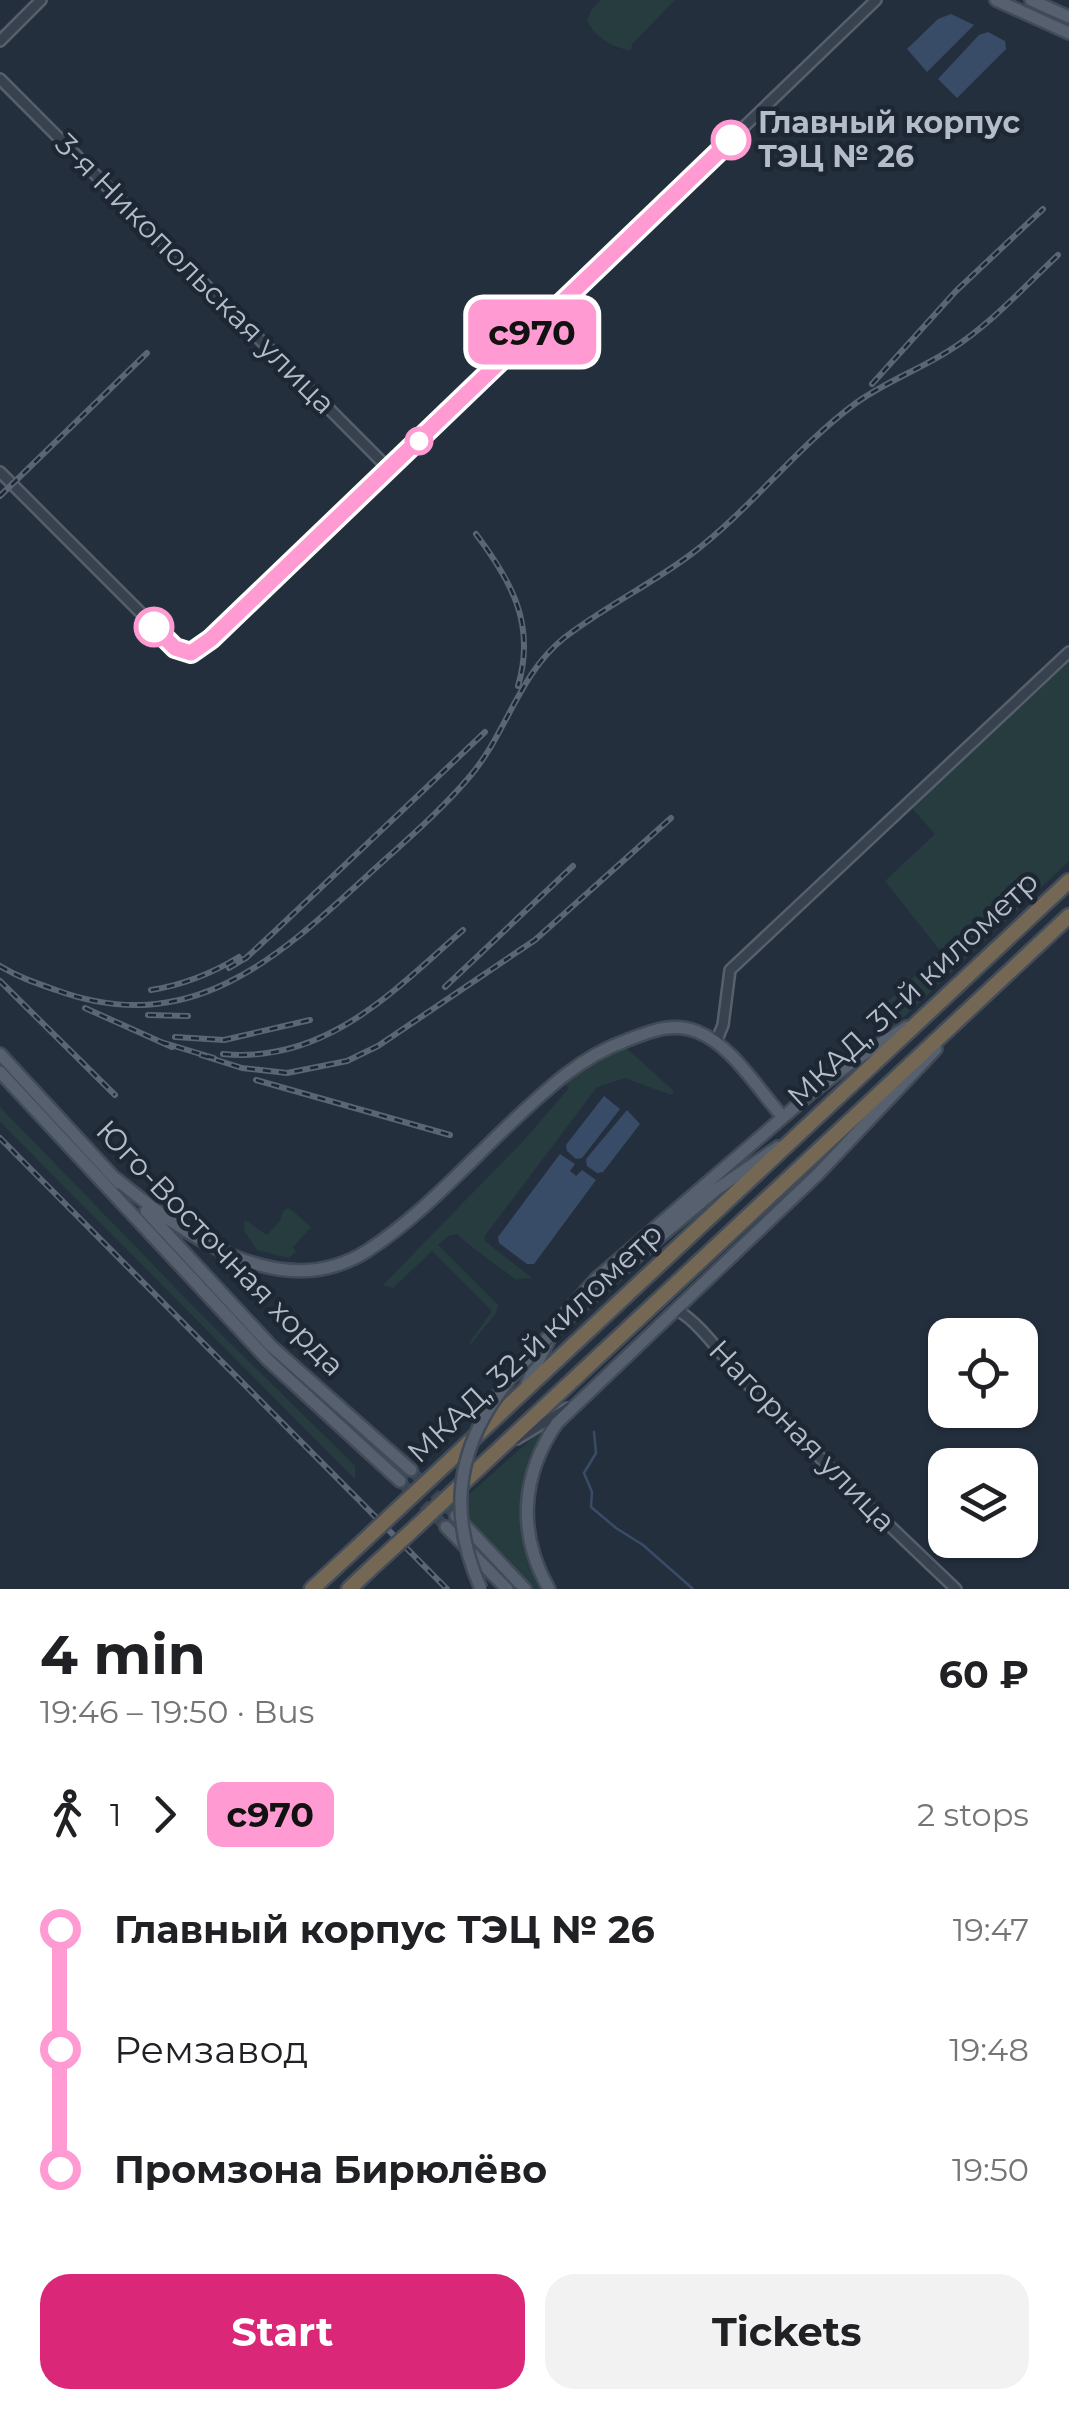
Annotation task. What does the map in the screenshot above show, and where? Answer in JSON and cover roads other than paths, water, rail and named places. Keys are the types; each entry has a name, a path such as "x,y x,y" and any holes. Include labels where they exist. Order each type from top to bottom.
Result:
{"highway":[{"name":"МКАД, 31-й километр","path":"795,1137 1069,881"},
{"name":"МКАД, 31-й километр","path":"806,1161 1069,918"},
{"name":"МКАД, 32-й километр","path":"312,1589 795,1137"},
{"name":"МКАД, 32-й километр","path":"350,1589 806,1161"}],"main road":[{"path":"996,0 1069,33"},
{"path":"1031,0 1069,16"},
{"path":"549,1589 533,1556 527,1532 528,1492 546,1439 575,1403 818,1174 1018,963"},
{"path":"515,1400 536,1370 558,1322 584,1291 856,1058 927,1014"},
{"path":"115,1178 186,1233 270,1267 318,1270 366,1251 411,1216 584,1060 657,1028 684,1027 716,1042 782,1118"},
{"name":"Юго-Восточная хорда","path":"0,1054 272,1346 411,1470"},
{"name":"Юго-Восточная хорда","path":"0,1072 266,1359 400,1482"},
{"path":"481,1589 467,1551 462,1507 466,1466 480,1422 498,1390 521,1363 631,1261 729,1180 795,1137"},
{"path":"456,1516 525,1589"},
{"path":"446,1527 506,1589"}],"street":[{"path":"0,41 41,0"},
{"path":"0,472 175,648 191,653 211,639 390,470 876,0"},
{"name":"3-я Никопольская улица","path":"0,79 390,470"},
{"path":"716,1042 723,1025 730,970 1069,652"},
{"name":"Нагорная улица","path":"693,1293 689,1304 694,1322"},
{"name":"Нагорная улица","path":"672,1313 680,1312 694,1322 724,1360 802,1440 956,1589"},
{"path":"494,1453 575,1403"}],"water":[{"path":"951,14 974,25 927,72 907,49 938,19"},
{"path":"988,32 1005,41 1006,49 957,98 938,79 979,35"},
{"path":"604,1096 620,1109 582,1158 576,1159 566,1145"},
{"path":"627,1110 640,1124 603,1172 597,1173 587,1166 586,1159"},
{"path":"560,1154 575,1164 570,1171 576,1176 582,1170 596,1180 534,1264 527,1264 499,1243 498,1237"}],"waterway":[{"path":"594,1432 596,1453 584,1473 592,1492 591,1507 693,1589"}],"tunnel":[{"path":"411,1470 456,1516"},
{"path":"400,1481 446,1527"}],"railway":[{"path":"872,384 956,291 1043,209"},
{"path":"0,966 20,977 104,1003 148,1005 189,998 264,962 334,906 459,788 494,741 524,686 564,638 712,538 831,423 888,383 965,340 1058,255"},
{"path":"0,496 147,353"},
{"path":"476,534 500,569 517,605 524,643 518,686"},
{"path":"229,968 246,958 485,732"},
{"path":"201,1055 242,1068 287,1073 347,1061 378,1046 535,940 671,818"},
{"path":"445,987 573,866"},
{"path":"223,1054 260,1054 294,1048 325,1036 383,999 463,930"},
{"path":"151,990 197,978 239,957"},
{"path":"0,981 115,1095"},
{"path":"85,1008 172,1047"},
{"path":"148,1015 188,1016"},
{"path":"175,1037 224,1040 310,1020"},
{"path":"161,1042 214,1058"},
{"path":"256,1080 450,1135"},
{"path":"0,1138 447,1589"}],"place":[{"name":"Главный корпус ТЭЦ № 26","path":"731,140"}]}
